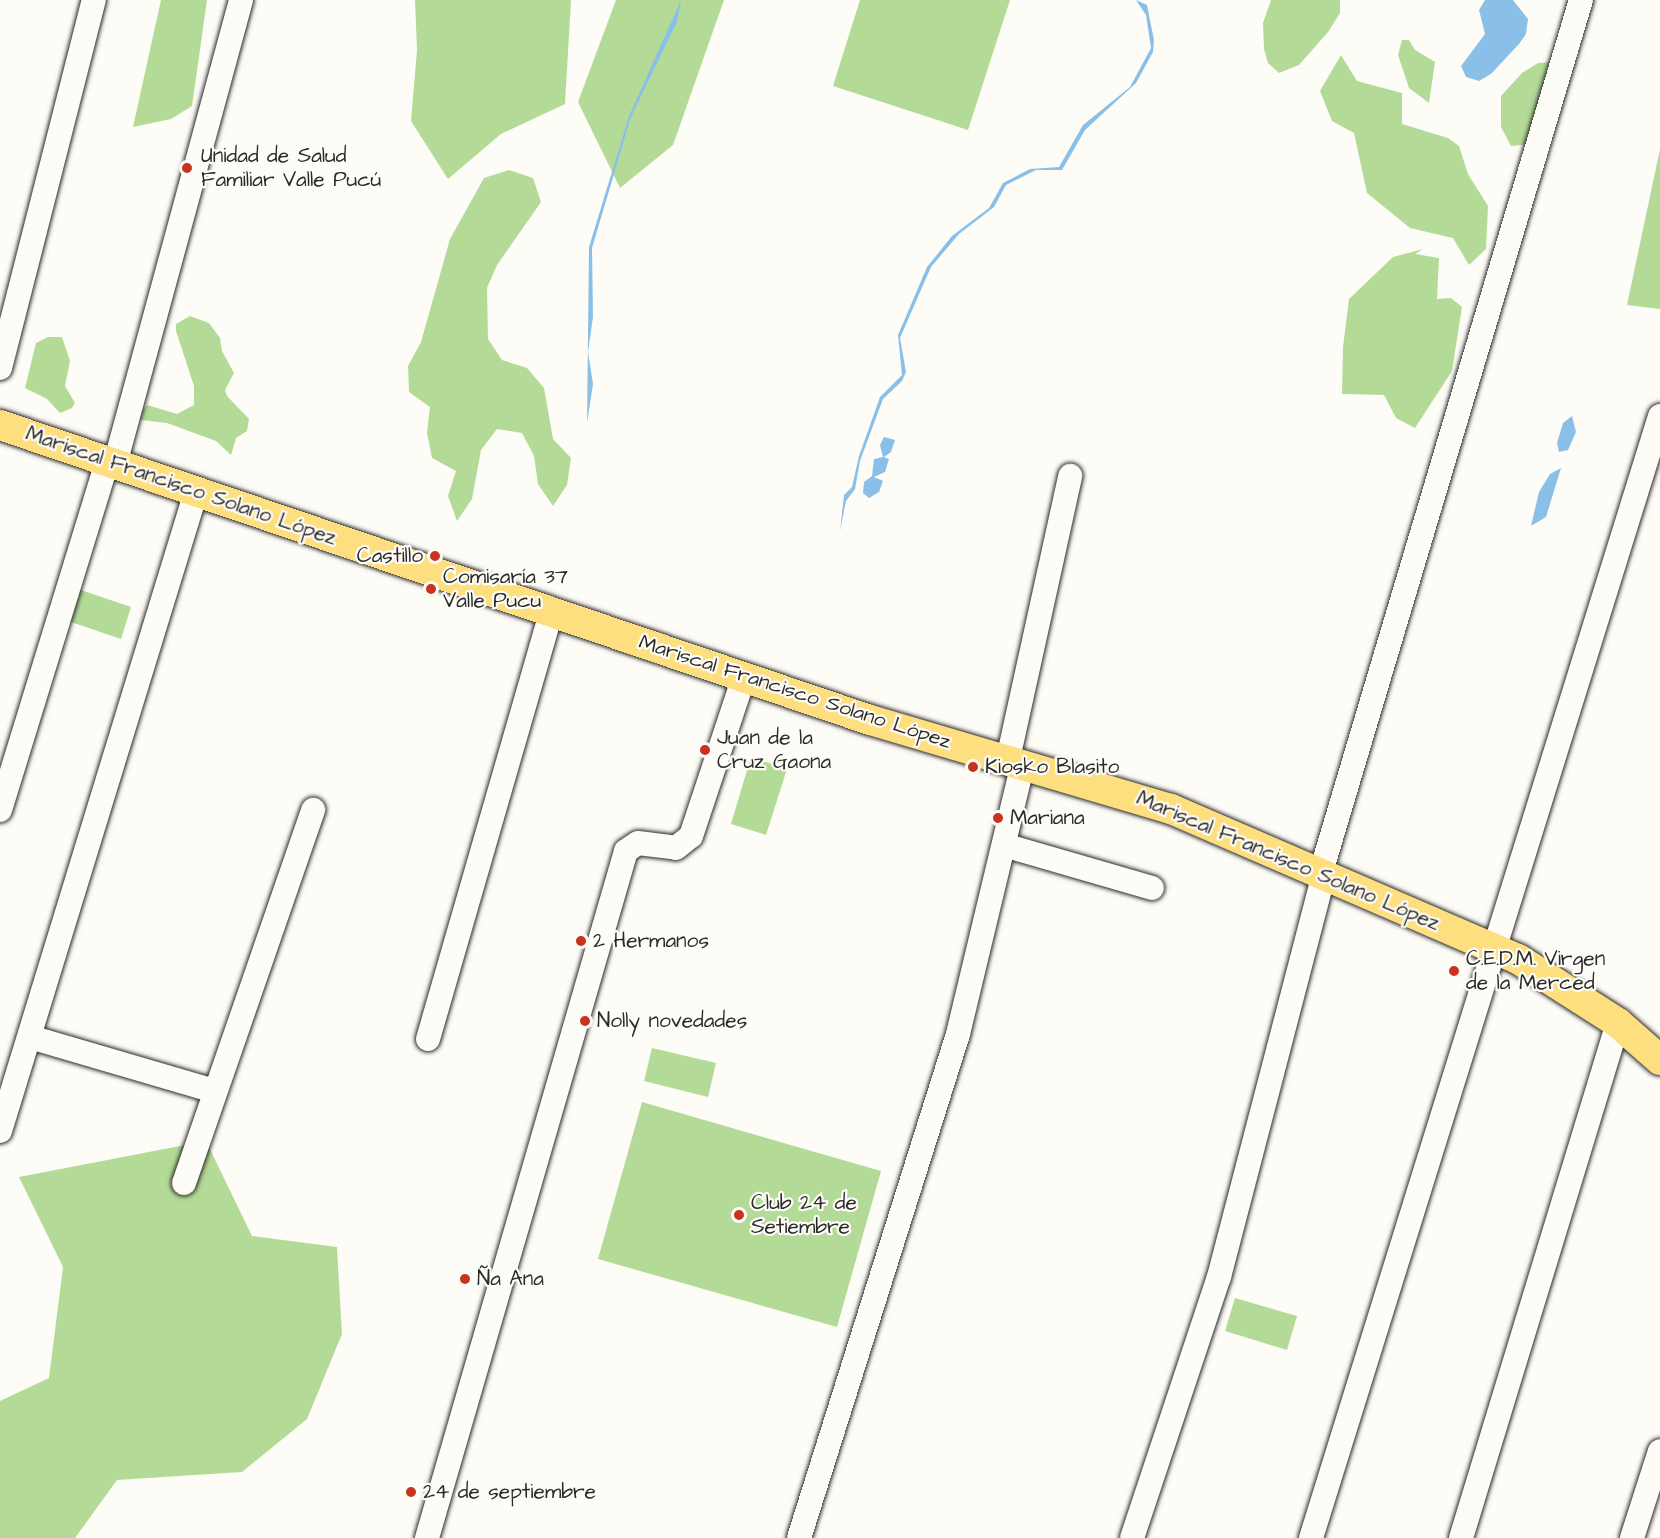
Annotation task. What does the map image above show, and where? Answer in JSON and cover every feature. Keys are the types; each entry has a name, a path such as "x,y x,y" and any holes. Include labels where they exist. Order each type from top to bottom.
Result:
{"main road":[{"name":"Mariscal Francisco Solano López","path":"0,425 552,610 870,720 1016,761 1158,805 1496,948 1553,978 1618,1023 1660,1060"}],"street":[{"path":"0,368 94,0"},
{"path":"0,810 111,463 241,0"},
{"path":"1132,1538 1220,1277 1322,873 1581,0"},
{"path":"1311,1538 1660,416"},
{"path":"799,1538 958,1034 1004,845 1016,761 1070,476"},
{"path":"0,1131 196,492"},
{"path":"428,1039 552,610"},
{"path":"427,1538 626,851 638,843 676,848 691,836 744,677"},
{"path":"184,1183 313,810"},
{"path":"1004,845 1152,888"},
{"path":"1461,1538 1618,1023"},
{"path":"30,1037 215,1091"},
{"path":"1632,1538 1660,1451"}],"green space":[{"path":"161,0 207,0 192,106 171,119 133,127"},
{"path":"415,0 571,0 565,104 501,134 448,179 411,121 417,50"},
{"path":"616,0 724,0 673,145 620,188 578,102"},
{"path":"860,0 1010,0 968,130 833,86"},
{"path":"1271,0 1340,0 1340,13 1328,32 1299,65 1279,73 1268,63 1264,49 1263,23"},
{"path":"1402,40 1409,40 1415,50 1435,62 1429,103 1409,88 1398,55"},
{"path":"1341,55 1357,81 1402,93 1402,124 1448,138 1459,146 1468,174 1488,206 1486,249 1469,265 1453,238 1410,228 1367,193 1354,133 1332,121 1320,91"},
{"path":"1550,62 1551,80 1532,144 1511,146 1501,127 1501,96 1522,73 1538,63"},
{"path":"1660,149 1660,309 1627,305"},
{"path":"509,170 533,178 541,202 497,265 487,288 488,339 502,360 527,368 544,388 553,439 571,458 567,485 553,506 538,484 534,456 522,433 497,429 481,450 472,499 457,521 448,496 456,471 432,458 427,433 430,407 409,392 408,366 421,342 450,239 484,178"},
{"path":"1423,249 1415,254 1439,258 1437,299 1451,298 1462,307 1452,371 1415,428 1396,418 1384,395 1342,394 1343,347 1349,299 1393,257"},
{"path":"190,316 209,323 220,338 222,351 234,373 225,390 227,396 249,419 247,431 236,438 231,455 216,441 167,423 141,420 138,415 147,405 177,414 194,405 194,386 176,331 176,324"},
{"path":"48,337 62,337 70,361 65,386 75,403 72,408 60,413 47,399 25,388 36,343"},
{"path":"75,588 131,607 121,639 65,620"},
{"path":"751,757 787,769 766,835 731,824"},
{"path":"652,1048 716,1063 708,1097 644,1081"},
{"name":"Club 24 de Setiembre","path":"642,1102 881,1171 837,1327 598,1259"},
{"path":"206,1141 252,1236 337,1247 342,1334 307,1419 242,1472 117,1480 75,1538 0,1538 0,1401 49,1378 63,1267 19,1177"},
{"path":"1235,1298 1297,1316 1287,1350 1225,1331"}],"water":[{"path":"681,0 677,22 631,117 592,248 593,317 588,352 593,384 587,423 589,247 629,116"},
{"path":"1136,0 1147,5 1154,40 1153,52 1136,83 1085,130 1062,170 1036,170 1006,185 994,207 959,234 931,267 900,338 906,372 902,381 883,399 860,461 855,489 846,501 840,531 844,495 852,487 859,456 880,397 902,375 898,335 927,267 952,236 989,208 1003,183 1030,169 1059,167 1083,125 1130,87 1151,48 1146,15"},
{"path":"1485,0 1513,0 1528,19 1526,34 1519,44 1491,74 1479,81 1466,77 1461,66 1485,34 1479,10"},
{"path":"1572,416 1576,432 1568,450 1559,452 1557,443 1563,423"},
{"path":"884,437 895,440 891,452 884,457 889,459 885,472 874,477 883,481 879,492 869,498 863,493 864,482 872,476 874,459 883,457 880,445"},
{"path":"1561,468 1546,517 1531,526 1539,492 1550,474"}],"place":[{"name":"Unidad de Salud Familiar Valle Pucú","path":"187,168"},
{"name":"Castillo","path":"435,556"},
{"name":"Comisaría 37 Valle Pucu","path":"431,589"},
{"name":"Juan de la Cruz Gaona","path":"705,750"},
{"name":"Kiosko Blasito","path":"973,767"},
{"name":"Mariana","path":"998,818"},
{"name":"2 Hermanos","path":"581,941"},
{"name":"C.E.D.M. Virgen de la Merced","path":"1454,971"},
{"name":"Nolly novedades","path":"585,1021"},
{"name":"Club 24 de Setiembre","path":"739,1215"},
{"name":"Ña Ana","path":"465,1279"},
{"name":"24 de septiembre","path":"411,1492"}]}
